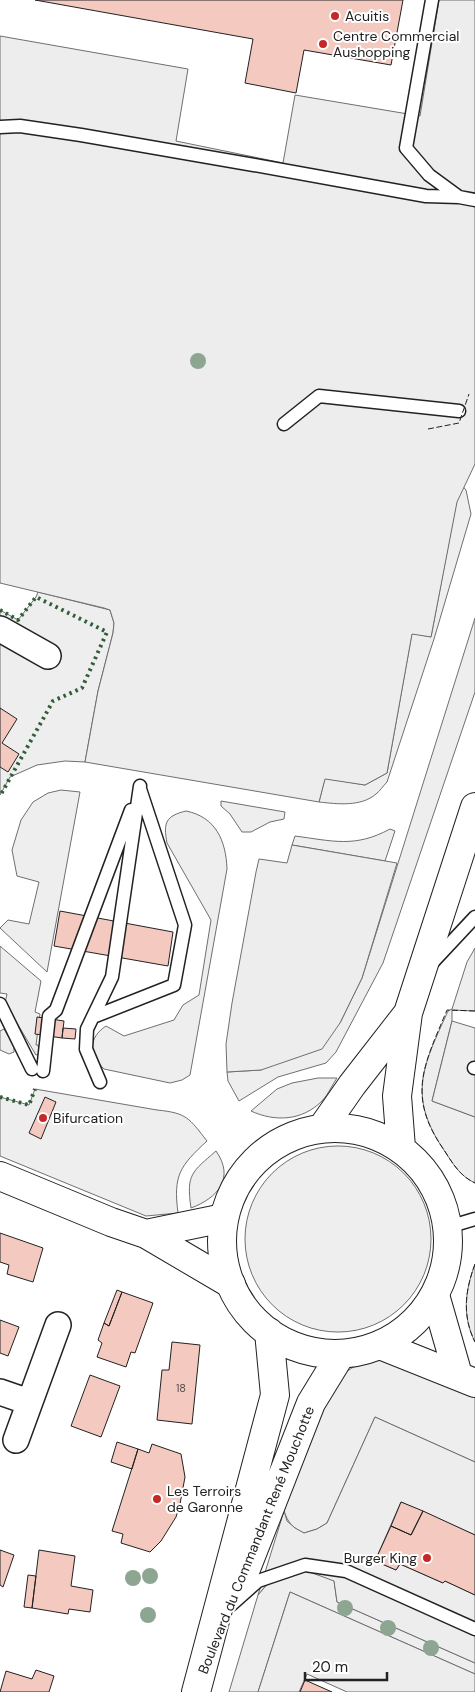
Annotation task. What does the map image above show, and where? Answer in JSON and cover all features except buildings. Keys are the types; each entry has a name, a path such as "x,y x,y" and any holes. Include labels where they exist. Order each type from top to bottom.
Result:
{"main road":[{"path":"401,1148 397,1096 408,1013 475,807"},
{"path":"322,1128 352,1085 408,1013"},
{"path":"322,1128 350,1128 377,1135 401,1148 424,1170 440,1197 448,1227 446,1262 435,1295 412,1324 380,1345 361,1351 341,1354 303,1350 269,1332 246,1311 231,1284 223,1251 224,1218 232,1195 244,1174 263,1154 286,1139 322,1128"},
{"path":"0,1176 111,1222 146,1234 231,1284"},
{"path":"146,1234 224,1218"},
{"path":"435,1295 466,1379"},
{"name":"Boulevard du Commandant René Mouchotte","path":"198,1686 275,1395 269,1332"},
{"path":"380,1345 466,1379"},
{"name":"Boulevard du Commandant René Mouchotte","path":"198,1686 311,1403 341,1354"}],"street":[{"path":"0,629 48,656"},
{"path":"16,1440 58,1325"},
{"path":"0,1392 29,1402"}],"lane":[{"path":"432,0 406,148 429,175 459,197"},
{"path":"0,127 20,126 262,166 426,196 459,197 475,200"},
{"path":"284,424 320,396 459,411"},
{"path":"100,1082 86,1049 87,1029 112,977 140,786"},
{"path":"93,1017 174,985 185,925 140,786"},
{"path":"0,1004 38,1070 49,1016 56,1010 140,786"},
{"path":"419,977 475,916"},
{"path":"448,1227 475,1219"},
{"path":"231,1605 258,1581 305,1565 346,1572 475,1629"}],"shaded area":[{"path":"439,0 475,0 475,464 457,502 431,637 412,634 387,773 365,785 325,779 319,802 85,762 98,691 113,633 114,623 110,610 0,583 0,36 188,69 176,141 283,163 295,95 420,116"},
{"path":"460,483 466,490 471,514 434,639 387,782 376,794 363,801 349,804 319,802 325,778 365,785 387,773 412,633 431,637"},
{"path":"38,592 110,610 114,623 113,633 98,691 85,762 65,761 37,765 10,777 0,795 0,610 18,620"},
{"path":"475,618 475,692 383,963 336,1052 326,1063 278,1077 239,1101 228,1081 227,1072 261,1070 340,1023 362,978"},
{"path":"61,790 80,792 47,972 0,928 8,920 29,924 39,882 17,876 12,850 21,820 33,802 48,793"},
{"path":"221,801 285,812 284,819 270,822 251,832 242,832 230,814 221,806"},
{"path":"186,811 205,819 217,832 224,849 227,869 190,1075 182,1080 170,1083 104,1069 95,1058 93,1046 96,1036 106,1026 124,1036 174,1020 183,1005 199,995 211,920 167,843 165,830 170,818"},
{"path":"390,829 395,831 385,861 292,845 295,836 333,841 355,841 366,839"},
{"path":"292,845 397,863 362,978 340,1023 322,1049 261,1070 227,1072 226,1044 232,1003 259,859 287,863"},
{"path":"0,946 41,981 35,1012 40,1014 36,1045 38,1045 40,1054 36,1055 5,1003 7,994 0,993"},
{"path":"475,948 475,1011 452,1010 452,1021 432,1101 475,1117 475,1183 461,1173 444,1150 433,1131 422,1097 426,1065 432,1048 448,1011 452,1009 467,962"},
{"path":"452,1021 475,1028 475,1117 432,1101"},
{"path":"4,1029 14,1046 14,1052 9,1054 0,1050 0,1031"},
{"path":"318,1078 337,1078 322,1101 306,1113 288,1118 279,1118 260,1115 251,1111 277,1089 292,1083"},
{"path":"35,1089 175,1113 191,1122 207,1141 190,1157 180,1172 177,1189 178,1213 146,1216 0,1156 0,1097 29,1105"},
{"path":"329,1146 347,1146 374,1153 404,1173 424,1203 431,1230 431,1248 424,1275 404,1305 374,1325 347,1332 329,1332 311,1328 294,1321 279,1311 266,1298 256,1283 249,1266 245,1248 245,1230 249,1212 256,1195 266,1180 279,1167 294,1157 311,1150"},
{"path":"216,1151 224,1170 221,1186 209,1199 191,1208 190,1181 196,1169"},
{"path":"475,1264 475,1342 468,1323 466,1303"},
{"path":"379,1357 407,1361 475,1397 475,1462 375,1417 327,1523 317,1529 304,1533 291,1525 284,1511 330,1388 340,1376 352,1368"},
{"path":"375,1417 475,1462 475,1535 401,1502 375,1561 396,1570 400,1564 475,1595 475,1663 337,1602 334,1581 307,1571 297,1572 267,1584 258,1595 284,1511 287,1521 304,1533 317,1529 327,1523"},
{"path":"307,1571 334,1580 337,1602 475,1663 475,1674 290,1592 258,1692 229,1692 258,1595 269,1583 279,1577"},
{"path":"290,1592 475,1674 475,1692 347,1692 307,1674 299,1692 258,1692"}],"hedge":[{"path":"0,610 18,620 36,597 107,632 82,688 53,701 0,796"},
{"path":"0,1097 29,1105 35,1089"}],"fence":[{"path":"428,429 459,423 469,394"},
{"path":"475,1011 447,1010 431,1047 426,1064 422,1096 425,1113 432,1131 454,1165 461,1173 475,1183"},
{"path":"475,1264 466,1303 468,1323 475,1342"}],"place":[{"name":"Acuitis","path":"335,16"},
{"name":"Centre Commercial Aushopping","path":"323,44"},
{"name":"Bifurcation","path":"43,1118"},
{"name":"Les Terroirs de Garonne","path":"157,1499"},
{"name":"Burger King","path":"427,1558"}]}
